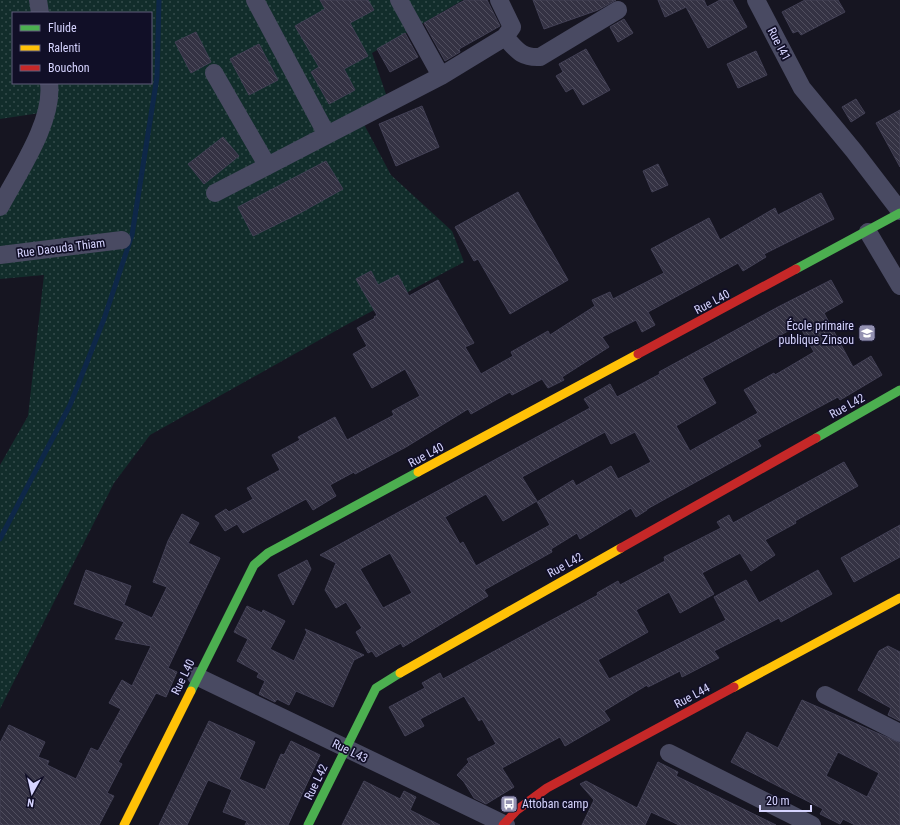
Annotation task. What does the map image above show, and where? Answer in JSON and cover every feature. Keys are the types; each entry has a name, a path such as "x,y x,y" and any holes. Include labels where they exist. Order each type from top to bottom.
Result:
{"street":[{"path":"38,0 40,12"},
{"path":"255,0 327,134"},
{"path":"399,0 441,76"},
{"path":"215,193 441,76 505,37 512,27 499,0"},
{"name":"Rue I41","path":"756,0 802,88 854,151 900,212"},
{"path":"505,37 517,51 528,58 540,57 618,10"},
{"path":"214,73 267,165"},
{"path":"0,207 39,133 47,113 50,96 49,84"},
{"name":"Rue L40","path":"124,825 196,676 247,577 254,565 268,553 868,232 900,212"},
{"path":"868,232 900,286"},
{"name":"Rue Daouda Thiam","path":"0,255 122,240"},
{"name":"Rue L42","path":"308,825 376,688 389,678 900,390"},
{"name":"Rue L44","path":"504,825 517,810 547,788 900,598"},
{"name":"Rue L43","path":"196,676 504,825"},
{"path":"825,695 900,732"},
{"path":"669,753 812,825"}],"green space":[{"path":"0,0 463,0 372,53 390,106 359,115 391,175 452,231 464,262 346,325 150,435 114,483 0,709 0,465 28,416 44,275 0,279 0,193 40,113 0,119"}],"building":[{"path":"320,0 368,0 374,10 350,23 368,56 344,69 355,90 329,104 311,72 319,67 295,26 325,9"},
{"path":"465,0 487,0 500,26 459,49 460,52 445,61 424,23"},
{"path":"533,0 616,0 598,10 544,29"},
{"path":"658,0 704,0 707,7 720,0 732,0 747,27 708,48 686,7 665,17"},
{"path":"805,0 838,0 845,12 801,35 798,31 793,33 782,12"},
{"path":"624,19 633,33 618,42 610,27"},
{"path":"196,32 211,62 191,73 175,42"},
{"path":"405,33 418,57 390,72 377,49"},
{"path":"259,44 278,80 249,95 230,59"},
{"path":"586,49 610,90 583,105 573,88 566,92 556,76 563,72 559,64"},
{"path":"756,51 767,75 738,88 727,64"},
{"path":"856,99 865,113 851,122 842,107"},
{"path":"422,106 439,147 396,166 379,124"},
{"path":"900,110 900,167 876,123"},
{"path":"223,137 239,156 204,184 188,164"},
{"path":"326,161 343,189 300,213 253,236 238,207"},
{"path":"658,164 668,185 652,192 643,171"},
{"path":"518,192 568,280 510,314 478,259 474,261 455,227"},
{"path":"821,193 834,219 764,254 766,257 743,271 738,263 648,312 655,325 642,332 636,320 602,337 609,347 562,377 564,380 548,388 542,379 512,395 510,392 471,414 468,409 406,447 355,474 354,472 330,485 336,496 313,510 306,499 243,533 237,524 225,531 215,516 226,509 229,512 253,499 247,488 280,470 272,455 300,440 298,437 335,417 347,440 394,415 392,411 420,396 405,369 372,388 353,354 367,346 357,328 375,318 374,317 377,315 356,279 371,271 378,285 398,275 409,296 438,280 474,343 465,347 481,374 513,356 511,352 548,331 550,335 595,306 592,300 610,292 613,299 664,273 651,249 709,218 720,240 775,208 778,215"},
{"path":"831,280 843,302 824,313 853,367 871,356 882,375 840,400 838,397 757,440 761,446 647,509 636,517 631,508 580,539 577,533 551,549 552,552 484,590 488,596 403,647 401,643 376,657 372,651 368,653 356,632 362,628 346,602 336,608 325,590 336,563 320,555 590,408 584,399 610,384 617,397 660,374 659,372","holes":["799,325 814,352 775,375 774,373 744,390 758,413 690,451 676,426 716,403 702,378","605,432 611,444 635,432 651,462 618,479 611,466 576,486 573,480 537,502 550,525 476,566 463,542 460,544 445,517 486,494 503,521 537,501 522,477","390,553 412,593 383,608 360,569"]},
{"path":"844,462 858,486 795,521 796,523 765,540 775,555 751,571 740,553 702,573 714,594 680,613 669,592 636,610 648,632 598,660 609,679 726,620 714,597 746,580 759,603 818,570 832,594 781,622 779,618 714,651 719,658 682,677 680,671 648,687 647,685 604,711 610,720 565,746 560,737 502,768 514,787 486,804 474,798 464,782 457,775 469,762 467,759 496,744 482,719 479,721 464,696 420,719 424,726 405,736 389,707 425,688 422,683 440,673 443,679 598,595 597,593 618,581 620,585 665,561 664,557 721,528 717,522 729,515 733,523"},
{"path":"182,514 199,523 188,543 220,558 168,668 177,672 166,697 156,693 118,762 122,764 107,793 114,796 99,825 0,825 0,743 9,725 45,742 38,757 49,761 47,765 76,779 91,748 98,751 121,709 109,703 122,680 132,686 151,646 115,639 124,622 74,604 86,570 131,586 124,605 152,618 167,587 153,582 168,541"},
{"path":"900,525 900,557 854,582 841,558"},
{"path":"307,560 311,569 293,605 278,575"},
{"path":"247,606 262,613 263,610 285,621 270,649 294,661 307,632 305,629 364,655 354,660 333,707 296,691 289,705 277,699 275,702 259,694 265,681 257,677 259,673 237,661 248,639 234,632"},
{"path":"888,646 900,652 900,721 888,715 891,708 858,690 879,651"},
{"path":"802,700 900,743 900,825 855,825 843,819 840,824 820,814 823,809 731,762 747,732 778,748","holes":["838,752 879,773 867,797 826,776"]},
{"path":"209,721 255,742 239,779 265,790 281,754 284,755 291,741 320,755 288,825 245,825 247,821 223,812 232,790 208,780 187,825 159,825"},
{"path":"658,762 678,772 676,776 776,825 679,825 651,812 645,825 582,825 594,800 580,784 586,781 637,808"},
{"path":"364,781 400,799 404,791 416,797 410,810 440,825 342,825"}],"waterway":[{"path":"0,539 70,405 104,319 132,235 157,77 159,0"}],"traffic: fast":[{"path":"796,269 900,213"},
{"path":"816,438 900,390"},
{"path":"191,691 254,565 268,553 418,472"},
{"path":"308,825 376,688 400,673"}],"traffic: slow":[{"path":"418,472 638,354"},
{"path":"400,673 621,548"},
{"path":"734,687 900,598"},
{"path":"124,825 191,691"}],"traffic: jam":[{"path":"638,354 796,269"},
{"path":"621,548 816,438"},
{"path":"503,825 517,810 547,788 734,687"}],"place":[{"name":"École primaire publique Zinsou","path":"867,333"},
{"name":"Attoban camp","path":"509,804"}]}
